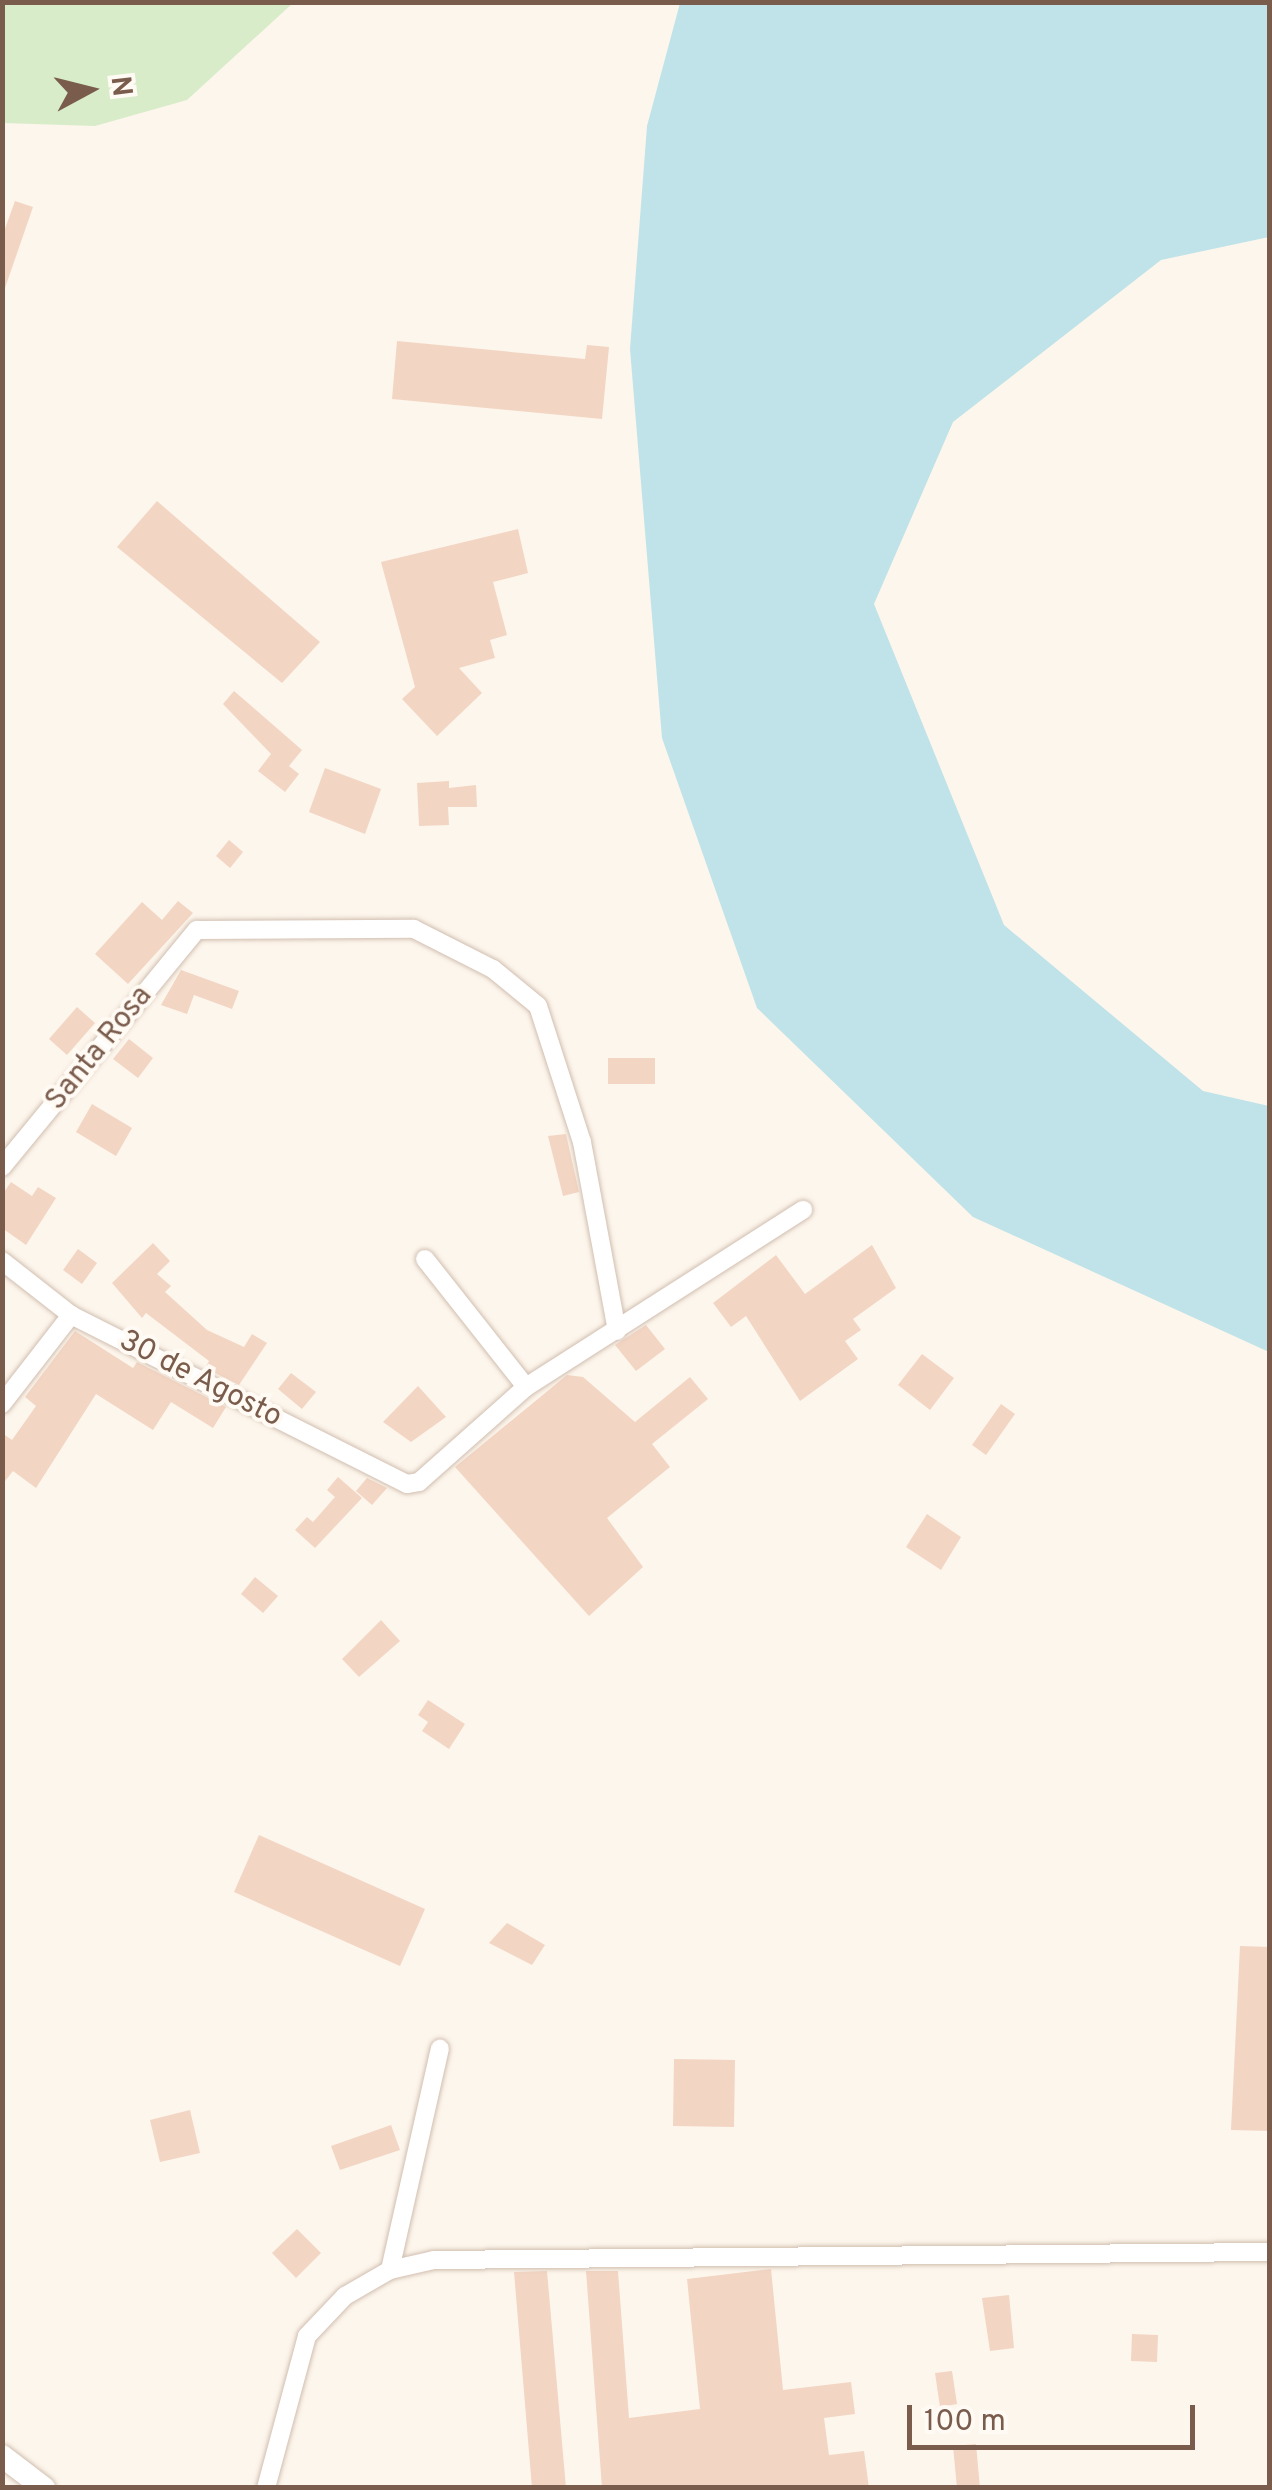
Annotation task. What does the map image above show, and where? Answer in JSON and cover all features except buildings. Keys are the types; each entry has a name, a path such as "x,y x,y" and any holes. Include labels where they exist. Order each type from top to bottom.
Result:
{"street":[{"name":"Santa Rosa","path":"2,1167 198,930 414,930 493,969 538,1006 582,1142 617,1331"},
{"path":"425,1259 526,1387 803,1210"},
{"name":"30 de Agosto","path":"2,1262 71,1316 407,1484 419,1482 526,1387"},
{"path":"2,1404 71,1316"},
{"path":"390,2270 440,2049"},
{"path":"266,2488 307,2336 345,2296 390,2270 434,2260 1270,2252"},
{"path":"2,2456 44,2488"}],"green space":[{"path":"3,2 293,3 187,100 95,126 3,123"}],"water":[{"path":"680,3 1269,3 1269,237 1161,260 953,422 874,604 1004,925 1203,1091 1269,1106 1269,1352 973,1217 757,1008 662,738 630,349 647,126"}]}
